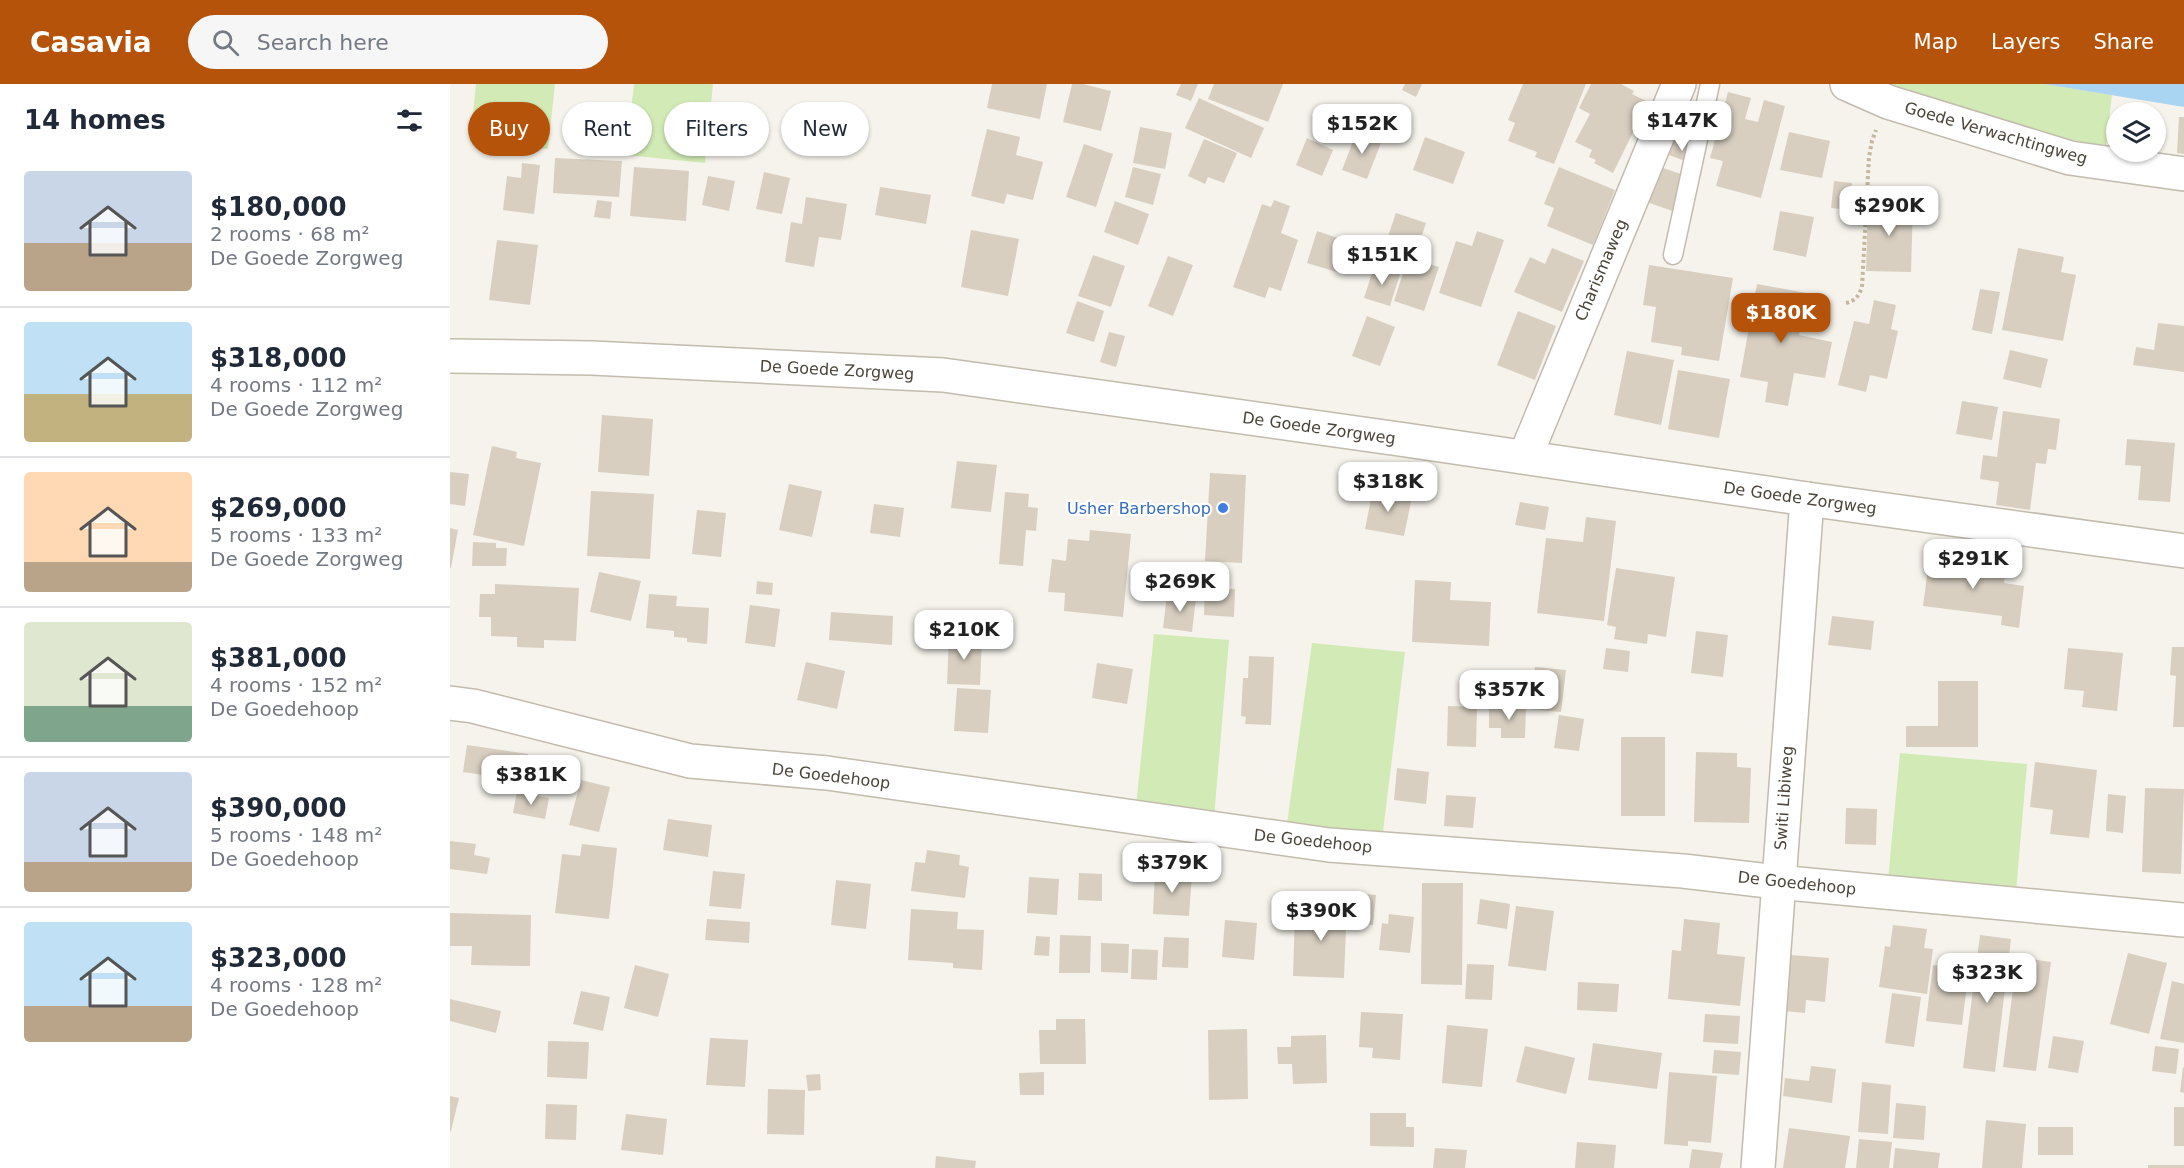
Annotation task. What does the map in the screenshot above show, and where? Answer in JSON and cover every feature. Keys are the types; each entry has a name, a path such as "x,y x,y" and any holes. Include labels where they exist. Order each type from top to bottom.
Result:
{"street":[{"name":"Charismaweg","path":"1525,457 1679,84"},
{"name":"Goede Verwachtingweg","path":"1847,84 1888,102 2070,158 2184,174"},
{"name":"De Goede Zorgweg","path":"450,356 592,358 943,375 2184,551"},
{"name":"Switi Libiweg","path":"1758,1168 1807,499"},
{"name":"De Goedehoop","path":"450,703 473,706 690,761 828,773 1329,845 1683,871 2184,920"}],"lane":[{"path":"1673,255 1710,84"}],"path":[{"path":"1846,303 1852,302 1862,287 1869,156 1872,141 1888,102"}],"green space":[{"path":"476,84 555,84 550,130 550,102 474,102"},
{"path":"634,84 713,84 711,102 664,102 664,156 706,156 705,163 636,156 652,156 652,102 632,102"},
{"path":"1875,84 2044,84 2112,95 2111,102 2106,102 2106,147 1997,124"},
{"path":"1154,634 1229,640 1214,818 1136,806"},
{"path":"1312,643 1405,652 1382,840 1286,831"},
{"path":"1900,753 2027,764 2016,892 1888,880"}],"water":[{"path":"2044,84 2184,84 2184,107 2166,104 2166,102 2154,102"}],"building":[{"path":"992,84 1047,84 1040,119 987,108"},
{"path":"1072,84 1083,84 1111,91 1101,131 1063,122"},
{"path":"1181,84 1198,84 1191,101 1176,95"},
{"path":"1214,84 1283,84 1268,122 1208,99"},
{"path":"1405,84 1422,84 1416,97 1402,90"},
{"path":"1523,84 1586,84 1554,164 1535,157 1537,152 1508,141 1515,123 1508,120"},
{"path":"1591,84 1621,84 1634,91 1632,94 1648,102 1613,173 1594,163 1596,160 1589,157 1592,150 1575,142 1590,114 1579,108"},
{"path":"1728,92 1751,98 1745,119 1758,122 1764,100 1785,106 1761,198 1716,186 1723,161 1710,158"},
{"path":"1199,98 1264,128 1251,158 1185,128"},
{"path":"2179,117 2184,117 2184,154 2177,153"},
{"path":"1140,127 1172,133 1165,169 1133,163"},
{"path":"987,129 1020,137 1016,155 1043,162 1033,200 1007,194 1004,204 971,196"},
{"path":"1357,131 1382,140 1367,179 1342,170"},
{"path":"1789,132 1830,141 1822,178 1780,170"},
{"path":"1425,137 1465,152 1453,184 1413,170"},
{"path":"1307,138 1333,150 1322,176 1296,165"},
{"path":"1204,139 1237,153 1224,183 1208,177 1205,184 1188,176"},
{"path":"1674,140 1695,148 1690,163 1669,155"},
{"path":"1084,144 1113,154 1096,207 1066,197"},
{"path":"555,158 622,161 619,197 553,193"},
{"path":"522,163 540,165 534,214 503,210 507,176 521,178"},
{"path":"634,167 689,171 686,221 630,216"},
{"path":"1133,167 1161,174 1153,205 1125,197"},
{"path":"1559,167 1615,190 1593,245 1547,226 1554,208 1544,204"},
{"path":"1660,167 1684,175 1672,211 1647,202"},
{"path":"764,172 790,178 782,214 756,209"},
{"path":"708,176 735,181 729,211 702,205"},
{"path":"1834,181 1852,183 1849,210 1831,208"},
{"path":"880,187 931,195 926,224 875,215"},
{"path":"806,197 847,204 841,240 819,237 814,267 785,262 791,222 802,224"},
{"path":"597,200 612,202 610,219 594,217"},
{"path":"1274,200 1290,206 1281,233 1298,240 1281,291 1269,287 1265,298 1233,287 1262,204 1271,207"},
{"path":"1115,201 1149,214 1138,245 1104,232"},
{"path":"1868,202 1913,204 1911,272 1866,271"},
{"path":"1780,211 1814,217 1806,257 1773,250"},
{"path":"1396,213 1426,223 1416,253 1386,242"},
{"path":"971,230 1019,239 1008,296 961,287"},
{"path":"1317,231 1347,241 1337,272 1307,263"},
{"path":"1477,231 1504,240 1481,307 1439,293 1456,241 1472,246"},
{"path":"497,240 538,245 530,305 489,300"},
{"path":"1552,248 1584,261 1562,312 1514,292 1530,257 1545,264"},
{"path":"2018,248 2064,257 2061,272 2076,275 2063,341 2002,330"},
{"path":"1093,255 1125,266 1111,307 1078,296"},
{"path":"1168,256 1193,265 1173,316 1148,306"},
{"path":"1408,258 1439,267 1424,311 1394,301"},
{"path":"1649,265 1733,278 1719,361 1681,355 1682,347 1651,342 1656,307 1643,305"},
{"path":"1374,267 1400,274 1390,306 1364,298"},
{"path":"1757,284 1806,293 1799,335 1832,342 1825,378 1794,373 1788,406 1765,402 1768,382 1740,377"},
{"path":"1980,289 2000,292 1992,334 1972,330"},
{"path":"1874,300 1896,305 1891,329 1898,331 1887,379 1870,375 1866,392 1838,385 1854,321 1869,324"},
{"path":"1077,301 1104,311 1094,342 1066,333"},
{"path":"1518,311 1556,326 1535,380 1497,365"},
{"path":"1367,316 1395,327 1380,366 1352,356"},
{"path":"2158,323 2184,326 2184,372 2133,365 2136,347 2154,350"},
{"path":"1109,332 1125,336 1116,367 1100,362"},
{"path":"2010,350 2048,359 2041,388 2003,379"},
{"path":"1627,351 1674,360 1661,425 1614,415"},
{"path":"1678,370 1730,379 1719,438 1668,429"},
{"path":"1962,401 1998,407 1992,440 1956,434"},
{"path":"2003,411 2060,419 2056,450 2048,449 2046,464 2036,463 2030,510 1996,505 1999,482 1980,479 1983,455 1997,457"},
{"path":"602,415 653,419 649,476 598,472"},
{"path":"2127,439 2175,443 2170,502 2138,500 2141,466 2125,465"},
{"path":"492,446 517,452 516,458 541,463 524,546 473,535"},
{"path":"957,461 997,465 991,512 951,508"},
{"path":"450,472 469,474 465,506 450,504"},
{"path":"1210,473 1246,475 1242,563 1205,561"},
{"path":"789,484 822,491 812,537 779,530"},
{"path":"1373,489 1412,497 1404,536 1365,529"},
{"path":"591,491 654,494 650,559 587,556"},
{"path":"1005,492 1029,494 1028,507 1038,508 1036,531 1026,530 1023,566 999,564"},
{"path":"1520,502 1549,507 1545,530 1515,525"},
{"path":"874,504 904,508 900,537 870,533"},
{"path":"697,510 726,513 721,557 692,554"},
{"path":"1586,517 1616,521 1604,621 1537,613 1546,538 1583,542"},
{"path":"450,528 458,530 451,568 450,568"},
{"path":"1090,530 1131,534 1123,617 1064,611 1065,593 1048,592 1052,559 1066,561 1068,539 1089,541"},
{"path":"473,542 496,543 496,548 507,548 506,566 472,566"},
{"path":"1949,554 1983,559 1982,569 2005,573 2004,583 2024,586 2019,628 2001,625 2002,616 1923,606 1929,561 1947,564"},
{"path":"1616,568 1675,577 1666,637 1648,634 1647,644 1614,639 1616,627 1607,625"},
{"path":"599,572 641,581 631,621 590,612"},
{"path":"1415,580 1451,582 1450,600 1491,602 1489,646 1412,642"},
{"path":"757,581 773,583 772,595 756,594"},
{"path":"495,584 579,588 576,641 544,640 544,648 517,647 517,637 491,636 491,617 479,617 480,594 495,594"},
{"path":"1205,588 1235,589 1234,617 1204,615"},
{"path":"649,594 677,596 676,606 709,608 707,644 687,642 687,638 674,637 674,631 646,628"},
{"path":"1167,595 1196,598 1192,632 1163,628"},
{"path":"750,605 780,609 775,647 745,643"},
{"path":"831,612 893,616 892,645 829,640"},
{"path":"1832,616 1874,621 1871,650 1828,645"},
{"path":"1696,631 1728,635 1723,677 1691,673"},
{"path":"949,636 982,638 980,685 947,684"},
{"path":"2172,647 2184,647 2184,727 2173,727 2176,676 2170,675"},
{"path":"1606,648 1630,651 1628,672 1603,669"},
{"path":"2068,648 2123,653 2117,711 2082,707 2084,691 2064,689"},
{"path":"1249,656 1274,657 1271,725 1245,724 1246,717 1241,716 1243,678 1248,678"},
{"path":"806,662 845,671 837,709 797,700"},
{"path":"1097,663 1133,669 1127,704 1092,698"},
{"path":"1535,667 1566,670 1561,712 1530,709"},
{"path":"1938,681 1978,681 1978,747 1906,747 1906,726 1938,726"},
{"path":"957,688 991,690 988,733 954,731"},
{"path":"1448,706 1477,707 1476,747 1447,746"},
{"path":"1489,706 1526,706 1525,738 1501,738 1501,728 1489,728"},
{"path":"1559,715 1584,719 1579,751 1554,748"},
{"path":"1621,737 1665,737 1665,816 1621,816"},
{"path":"467,745 528,754 524,781 463,772"},
{"path":"1696,752 1737,753 1737,767 1751,768 1749,823 1694,822"},
{"path":"2035,762 2097,770 2089,838 2050,834 2053,810 2030,807"},
{"path":"1397,768 1429,772 1426,804 1394,800"},
{"path":"581,780 610,787 599,832 569,825"},
{"path":"2145,788 2184,789 2181,874 2142,872"},
{"path":"517,792 549,798 545,819 513,813"},
{"path":"2108,794 2126,796 2123,833 2106,831"},
{"path":"1446,795 1476,797 1473,828 1444,826"},
{"path":"1846,808 1877,809 1876,845 1845,844"},
{"path":"668,819 712,825 708,857 663,850"},
{"path":"450,841 476,844 474,855 490,858 487,874 450,869"},
{"path":"582,844 617,848 609,919 555,913 562,854 580,856"},
{"path":"927,850 960,855 959,865 969,867 965,898 911,891 915,862 925,863"},
{"path":"713,871 745,874 741,909 709,906"},
{"path":"1155,872 1192,874 1189,916 1153,914"},
{"path":"1079,873 1102,874 1102,901 1078,900"},
{"path":"1029,877 1059,879 1057,915 1027,913"},
{"path":"836,880 871,884 866,929 831,925"},
{"path":"1422,883 1463,883 1462,985 1421,984"},
{"path":"1353,893 1376,895 1373,925 1349,923"},
{"path":"1480,899 1510,904 1507,929 1477,924"},
{"path":"1313,903 1347,904 1344,978 1293,976 1295,913 1313,914"},
{"path":"1516,906 1554,911 1546,971 1508,966"},
{"path":"911,909 958,912 957,929 984,930 982,970 953,968 953,963 908,960"},
{"path":"450,913 531,915 530,966 471,965 472,946 450,946"},
{"path":"1389,914 1414,917 1410,953 1379,950 1382,923 1388,924"},
{"path":"707,919 750,922 749,943 705,940"},
{"path":"1684,919 1720,923 1717,954 1745,957 1740,1006 1668,999 1672,950 1681,951"},
{"path":"1225,920 1257,923 1254,960 1222,957"},
{"path":"1893,925 1927,929 1924,948 1933,949 1927,994 1879,987 1885,946 1890,947"},
{"path":"1060,935 1091,936 1090,973 1059,973"},
{"path":"1980,935 2011,939 1995,1072 1963,1068"},
{"path":"1036,936 1050,937 1049,956 1034,955"},
{"path":"1164,937 1189,938 1188,968 1162,967"},
{"path":"1101,943 1129,944 1128,973 1101,972"},
{"path":"1132,949 1158,950 1157,980 1131,979"},
{"path":"2128,953 2167,963 2149,1034 2110,1024"},
{"path":"1791,955 1829,958 1825,1002 1806,1000 1805,1013 1785,1011"},
{"path":"2023,958 2051,962 2036,1071 2003,1067 2013,989 2019,989"},
{"path":"1467,964 1494,965 1492,1000 1465,999"},
{"path":"635,965 669,974 658,1017 624,1008"},
{"path":"1933,965 1969,969 1962,1025 1926,1021"},
{"path":"2172,981 2184,984 2184,1043 2160,1039"},
{"path":"1578,982 1619,984 1617,1012 1577,1010"},
{"path":"581,991 610,997 603,1031 573,1024"},
{"path":"1892,993 1921,997 1914,1047 1885,1043"},
{"path":"450,999 501,1011 496,1033 450,1021"},
{"path":"1361,1012 1403,1014 1400,1060 1372,1058 1373,1048 1359,1047"},
{"path":"1705,1014 1740,1016 1738,1044 1703,1042"},
{"path":"1056,1019 1085,1019 1086,1064 1040,1064 1039,1030 1056,1030"},
{"path":"1447,1025 1488,1029 1482,1087 1442,1083"},
{"path":"1247,1029 1248,1099 1209,1100 1208,1030"},
{"path":"1326,1035 1327,1083 1293,1084 1292,1064 1278,1064 1277,1047 1291,1047 1291,1036"},
{"path":"2053,1036 2084,1041 2078,1073 2048,1068"},
{"path":"710,1038 748,1040 745,1087 706,1085"},
{"path":"548,1041 589,1042 587,1079 547,1077"},
{"path":"1593,1043 1662,1053 1657,1089 1588,1080"},
{"path":"1525,1046 1575,1058 1566,1094 1516,1082"},
{"path":"2155,1046 2179,1049 2176,1074 2152,1071"},
{"path":"1714,1050 1741,1052 1739,1075 1712,1073"},
{"path":"1811,1066 1836,1069 1832,1103 1783,1096 1785,1078 1809,1081"},
{"path":"2184,1068 2184,1093 2180,1092"},
{"path":"1044,1072 1044,1095 1020,1095 1019,1073"},
{"path":"1669,1072 1717,1076 1711,1143 1688,1141 1688,1146 1664,1144"},
{"path":"820,1074 821,1090 808,1091 806,1075"},
{"path":"1862,1082 1891,1085 1888,1134 1858,1132"},
{"path":"768,1089 805,1090 804,1135 767,1134"},
{"path":"450,1096 459,1098 451,1131 450,1131"},
{"path":"1896,1103 1926,1106 1924,1140 1893,1138"},
{"path":"546,1104 577,1105 576,1140 545,1139"},
{"path":"2174,1107 2184,1107 2184,1146 2174,1146"},
{"path":"1370,1113 1406,1113 1406,1127 1414,1127 1414,1147 1370,1146"},
{"path":"626,1114 667,1119 663,1155 621,1150"},
{"path":"1986,1120 2026,1124 2022,1168 1982,1168"},
{"path":"2038,1127 2073,1127 2073,1155 2038,1155"},
{"path":"1789,1128 1850,1136 1845,1168 1783,1168"},
{"path":"1859,1139 1892,1142 1889,1168 1856,1168"},
{"path":"1577,1142 1616,1145 1614,1168 1575,1168"},
{"path":"1435,1148 1467,1150 1465,1168 1433,1168"},
{"path":"1895,1148 1940,1153 1938,1168 1893,1168"},
{"path":"1692,1149 1723,1153 1720,1168 1689,1168"},
{"path":"936,1156 976,1161 975,1168 935,1168"},
{"path":"2148,1165 2184,1165 2184,1168 2148,1168"}],"place":[{"name":"Usher Barbershop","path":"1223,508"}]}
